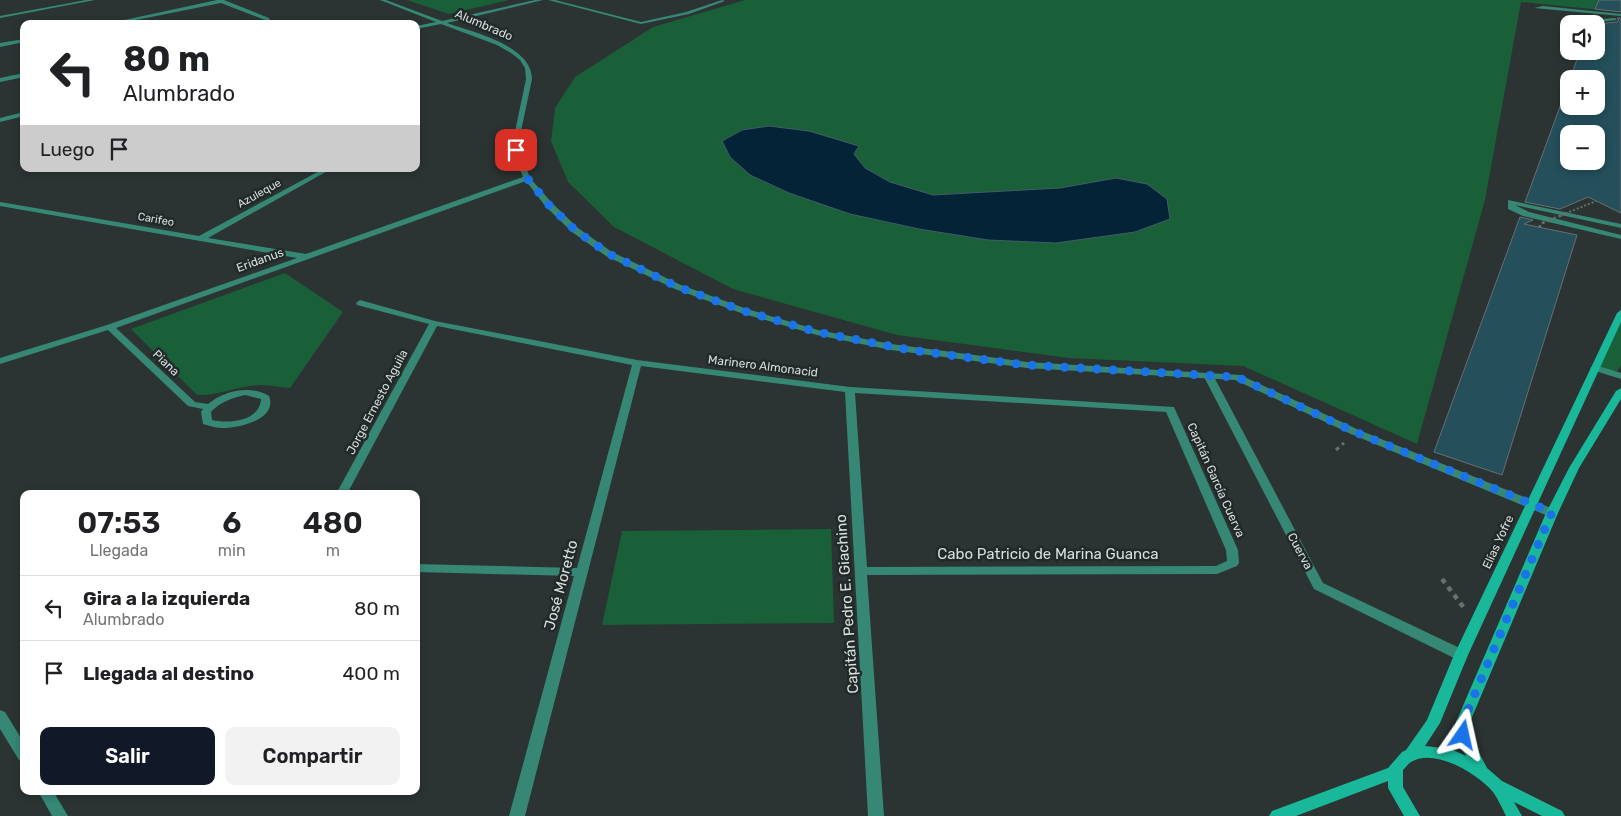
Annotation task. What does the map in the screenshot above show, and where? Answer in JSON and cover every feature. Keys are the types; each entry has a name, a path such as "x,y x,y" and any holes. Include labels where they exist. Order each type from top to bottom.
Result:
{"main road":[{"name":"Elías Yofre","path":"1394,772 1400,761 1411,754 1433,723 1460,655 1621,313"},
{"path":"1481,771 1463,735 1463,722 1552,512 1574,468 1621,391"},
{"path":"1411,754 1426,751 1444,753 1463,760 1481,771 1498,785 1557,816"},
{"path":"1277,816 1394,772 1394,786 1401,802 1412,816"},
{"path":"1498,785 1509,801 1514,816"}],"street":[{"path":"0,17 93,0"},
{"name":"Alumbrado","path":"382,0 446,23 513,51 527,68 529,75 516,141 516,150 527,178 549,205 609,254 678,287 781,322 817,332 891,347 1026,365 1237,377 1355,432 1552,512"},
{"path":"420,27 446,23 541,0"},
{"path":"550,0 642,23 688,13 722,1"},
{"path":"127,20 220,1 267,20"},
{"path":"1570,11 1543,6 1536,8 1621,17"},
{"path":"1605,18 1621,17"},
{"path":"0,45 20,41"},
{"path":"0,80 20,76"},
{"path":"0,120 20,115"},
{"name":"Azuleque","path":"201,238 322,172"},
{"name":"Eridanus","path":"0,361 110,327 527,178"},
{"path":"1621,226 1511,202 1511,207 1526,214 1621,237"},
{"name":"Carifeo","path":"0,204 307,257"},
{"name":"Marinero Almonacid","path":"360,303 434,323 637,363 850,390 1170,409"},
{"name":"Jorge Ernesto Aguila","path":"343,490 434,323"},
{"name":"Piana","path":"110,327 192,404 210,406"},
{"name":"José Moretto","path":"517,816 637,363"},
{"path":"1595,368 1621,376"},
{"name":"Cuerva","path":"1208,375 1318,586 1460,655"},
{"name":"Capitán Pedro E. Giachino","path":"850,390 876,816"},
{"path":"245,392 261,395 266,398 267,403 265,408 252,418 232,425 222,426 208,422 206,412 210,406 226,397 245,392"},
{"name":"Capitán García Cuerva","path":"1170,409 1232,550 1233,563"},
{"name":"Cabo Patricio de Marina Guanca","path":"861,571 1217,570 1233,563"},
{"path":"420,568 582,572"},
{"path":"0,716 20,749"},
{"path":"47,795 60,816"}],"path":[{"path":"1540,228 1540,224 1596,201"},
{"path":"1442,579 1476,624"}],"green space":[{"path":"407,0 509,0 449,14"},
{"path":"745,0 1621,0 1621,12 1521,2 1485,200 1417,444 1243,366 1069,358 897,335 733,289 614,227 568,182 551,141 555,108 575,77 653,27"},
{"path":"285,273 343,312 290,388 256,385 197,395 131,329"},
{"path":"1621,320 1621,365 1616,373 1599,368"},
{"path":"831,529 834,623 602,625 622,531"}],"water":[{"path":"769,126 809,131 859,146 854,154 865,168 890,182 933,195 1060,188 1116,178 1147,184 1167,199 1170,219 1135,232 1056,243 988,240 919,229 850,214 789,193 750,175 730,157 722,141 742,130"}],"building":[{"path":"1599,0 1621,0 1621,12 1595,9"},
{"path":"1617,18 1621,18 1621,213 1588,197 1560,209 1525,202 1560,107 1560,115 1605,115 1605,70 1573,70 1577,60 1605,60 1605,23 1617,22 1619,20"},
{"path":"1520,217 1533,220 1524,224 1577,235 1502,475 1434,452"}],"route":[{"path":"516,150 527,178 549,205 575,230 609,254 678,287 744,311 817,332 910,350 1026,365 1237,377 1355,432 1552,512 1463,722 1463,735"}]}
